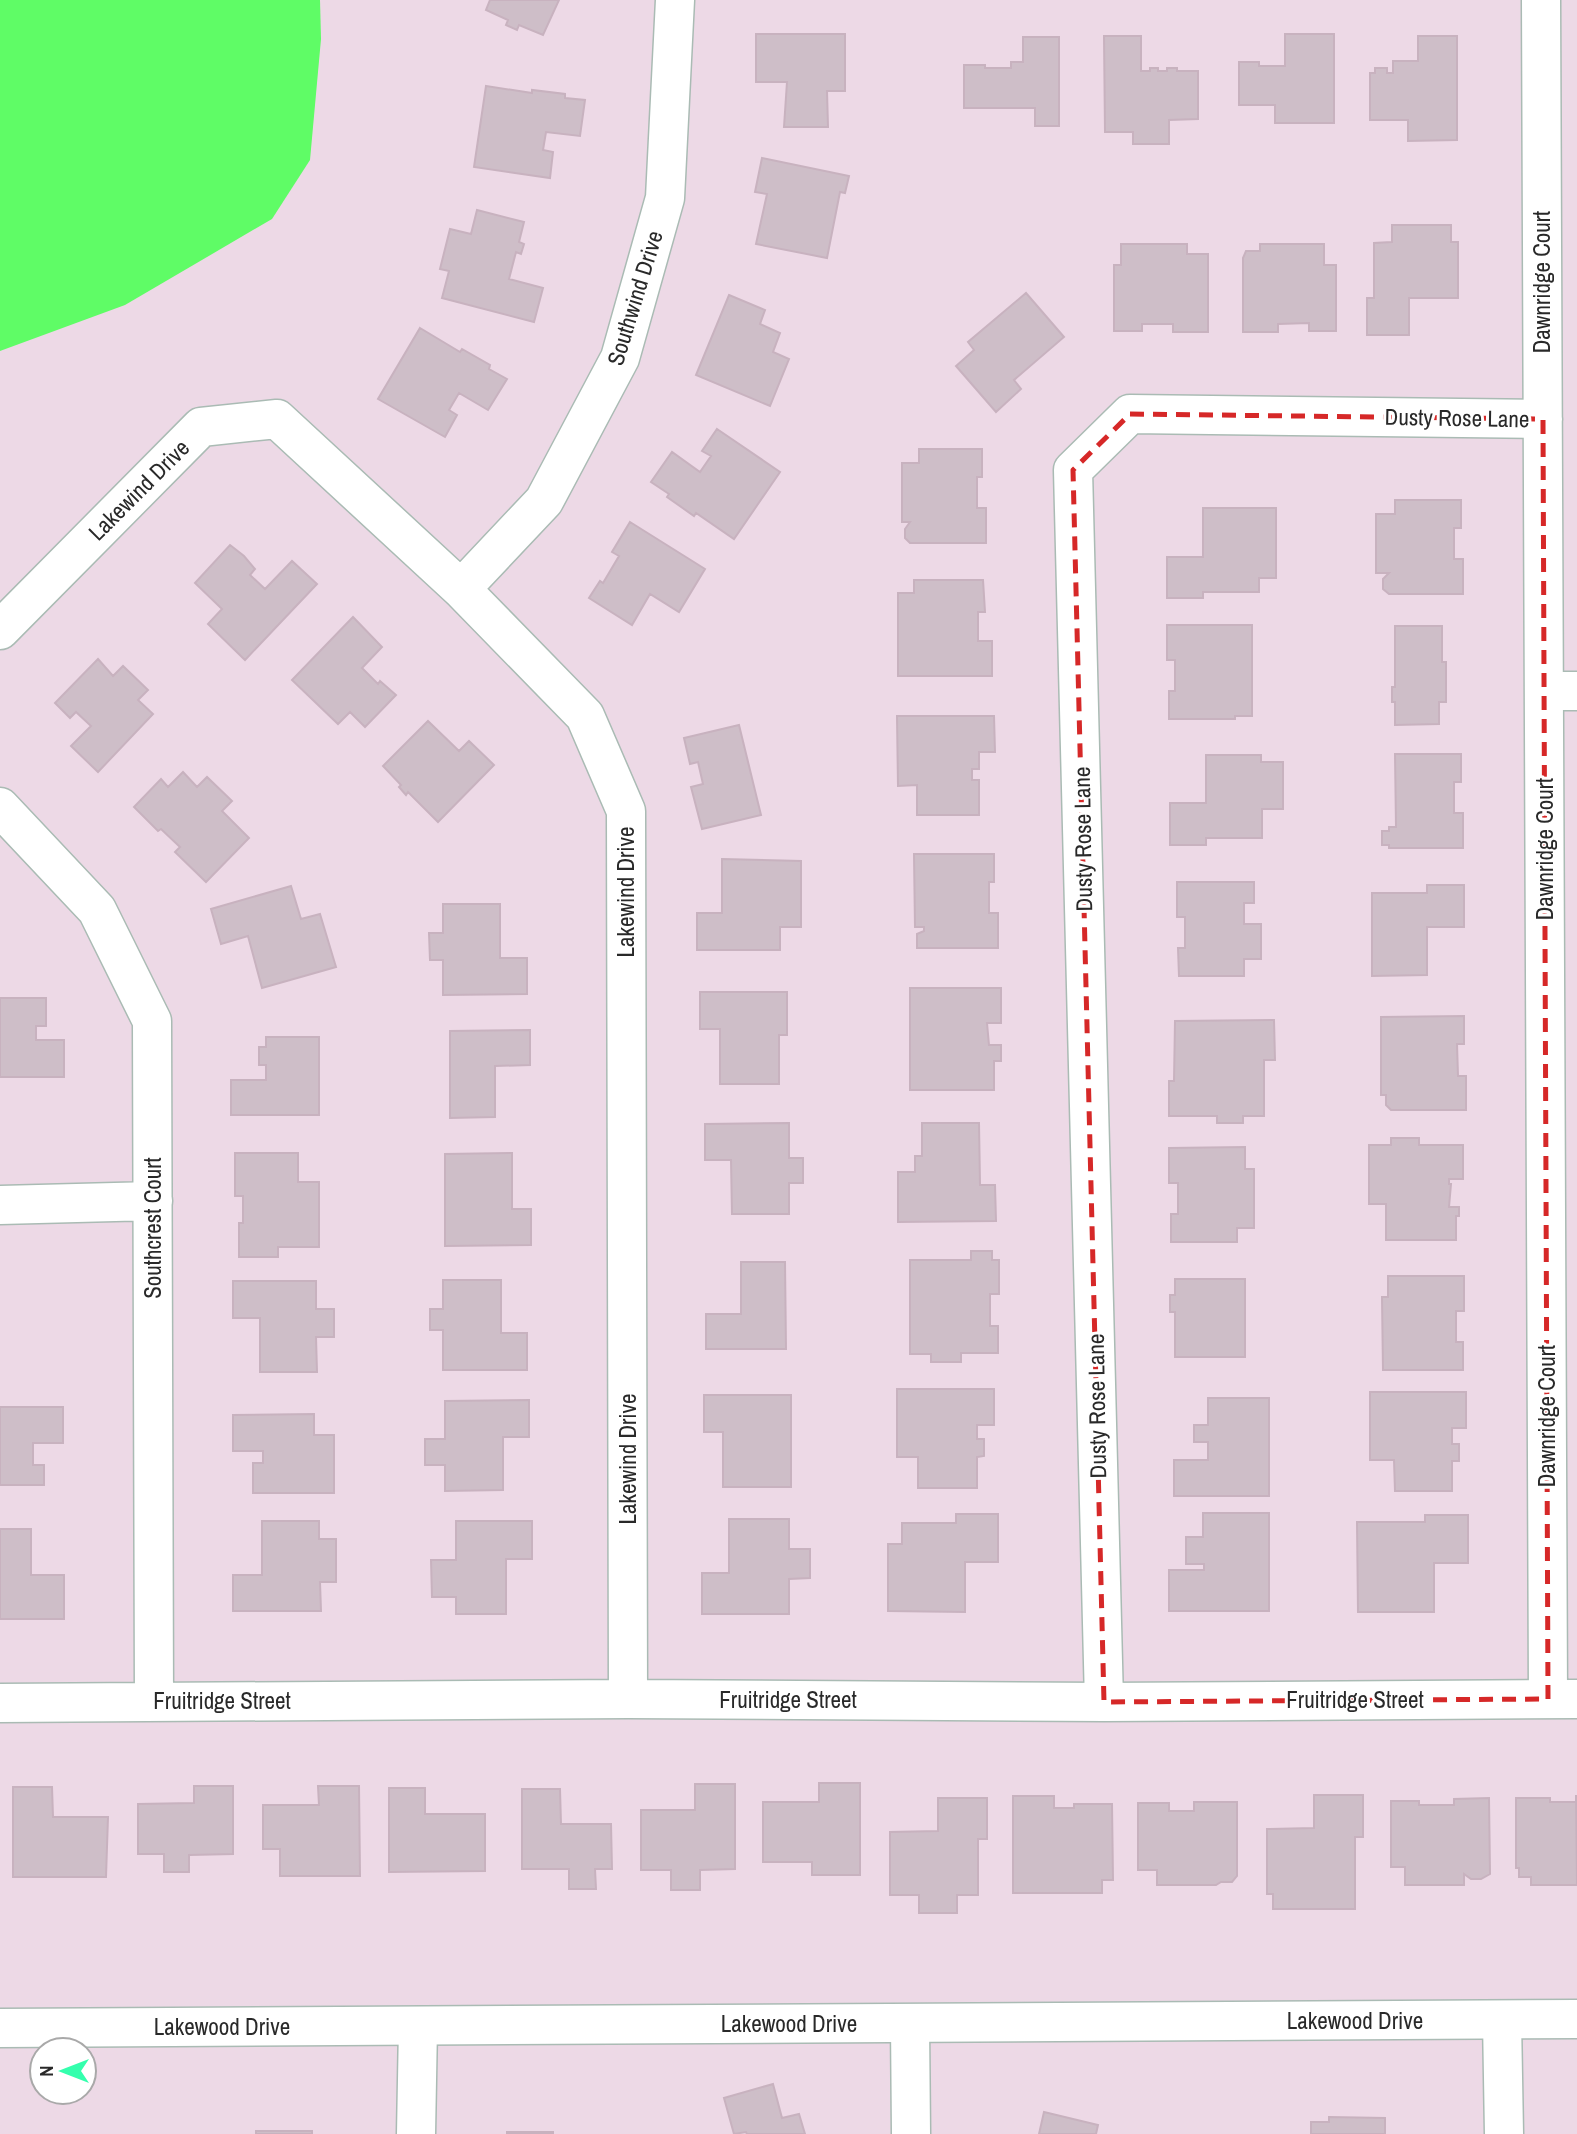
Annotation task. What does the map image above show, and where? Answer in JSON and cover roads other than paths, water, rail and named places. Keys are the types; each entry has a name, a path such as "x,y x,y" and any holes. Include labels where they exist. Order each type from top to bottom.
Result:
{"street":[{"name":"Southwind Drive","path":"461,589 544,502 620,358 665,198 675,0"},
{"name":"Dawnridge Court","path":"1541,0 1543,419 1560,691 1562,1699"},
{"name":"Dusty Rose Lane","path":"1104,1702 1073,470 1130,414 1543,419"},
{"name":"Lakewind Drive","path":"0,630 201,427 277,419 461,589 586,716 626,811 628,1699"},
{"name":"Southcrest Court","path":"0,807 97,911 152,1021 154,1701"},
{"path":"0,1205 153,1201"},
{"name":"Fruitridge Street","path":"0,1703 628,1699 1104,1702 1562,1699"},
{"name":"Lakewood Drive","path":"0,2028 1577,2019"},
{"path":"1502,2020 1504,2134"},
{"path":"910,2024 911,2134"},
{"path":"416,2134 418,2026"}]}
